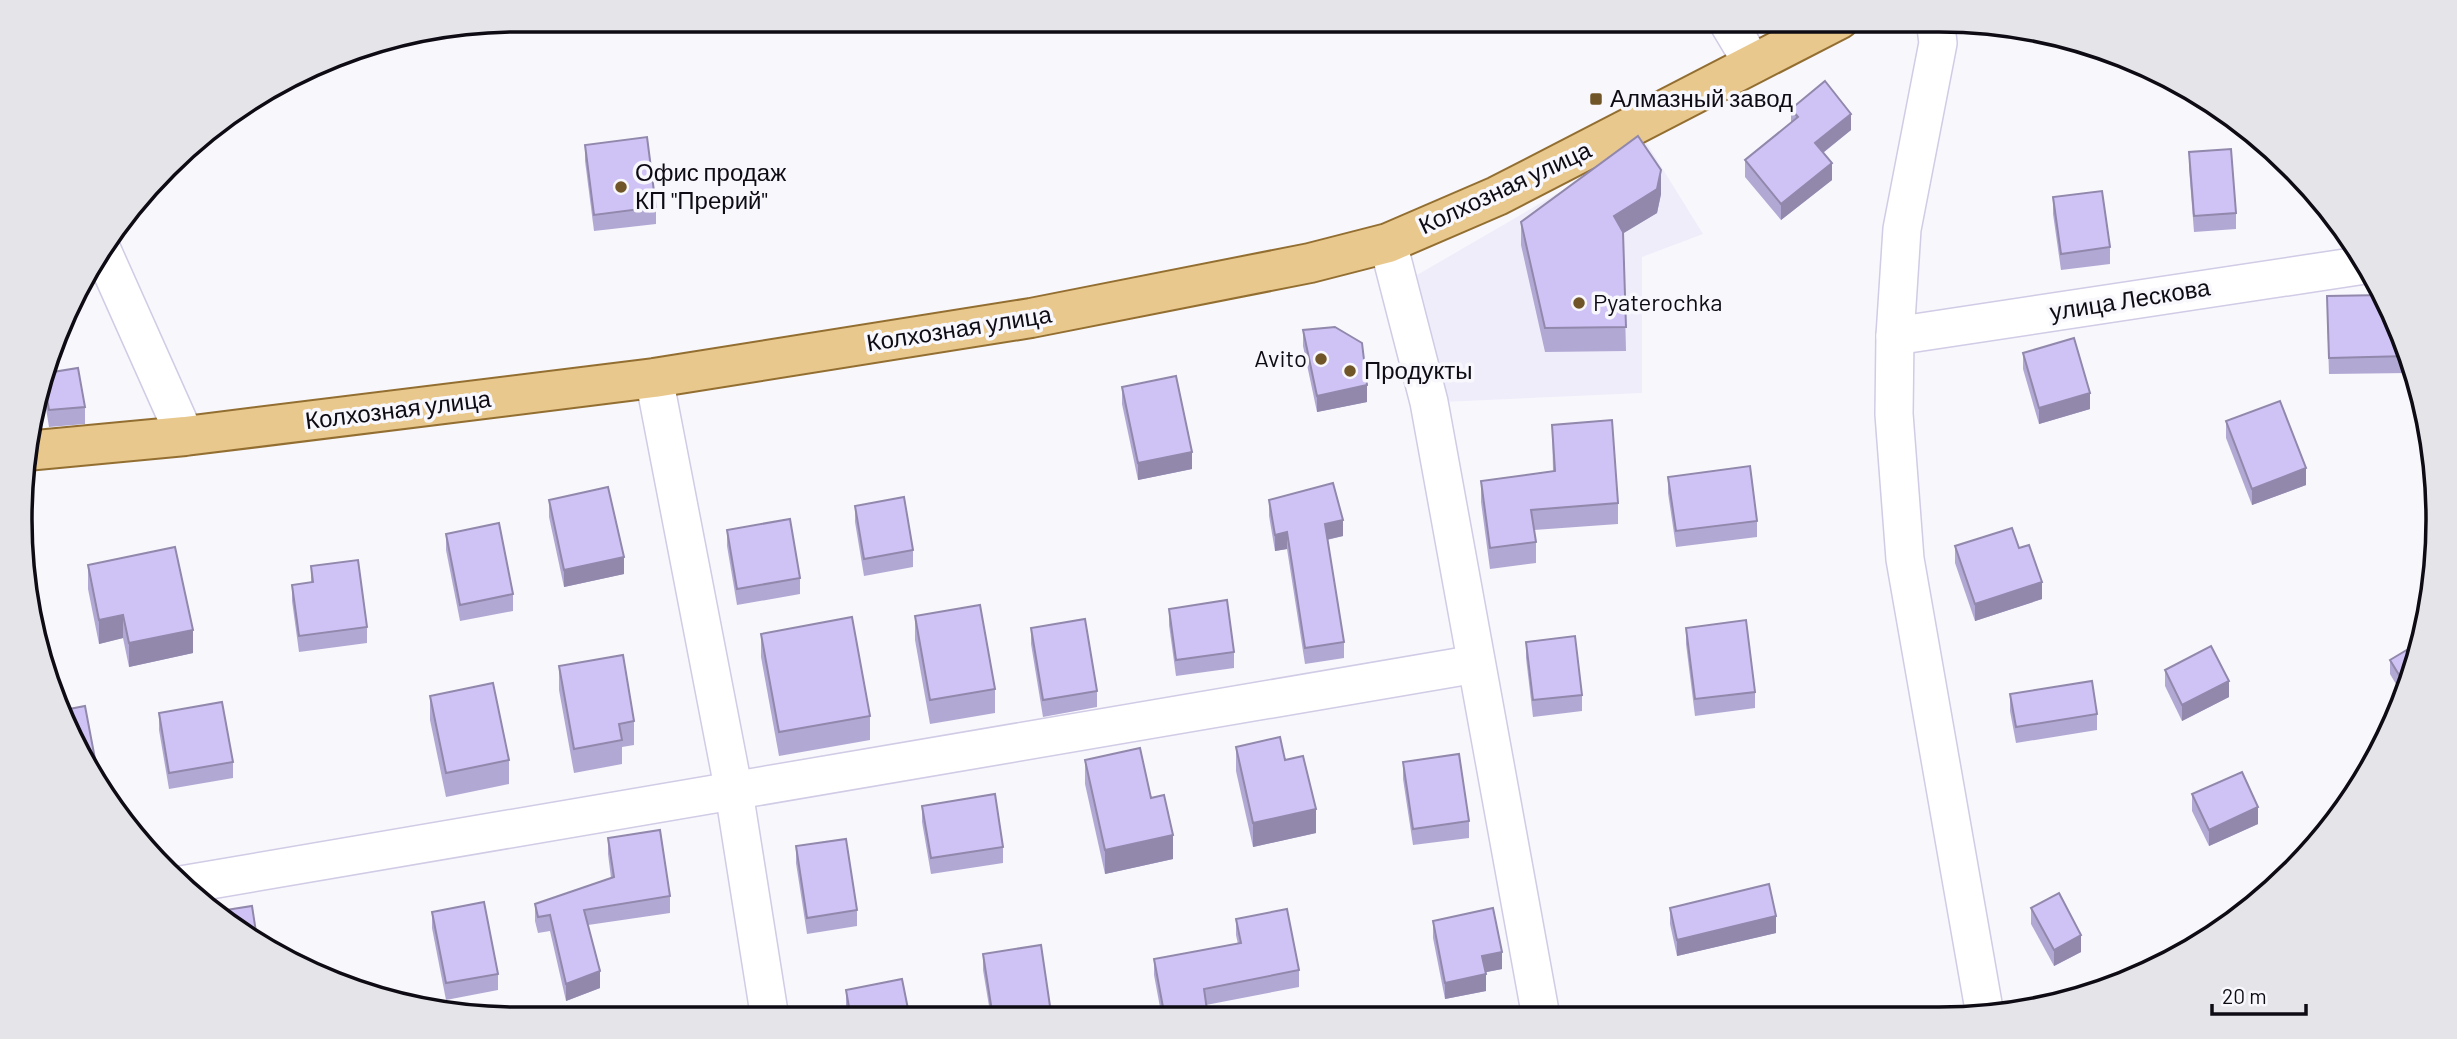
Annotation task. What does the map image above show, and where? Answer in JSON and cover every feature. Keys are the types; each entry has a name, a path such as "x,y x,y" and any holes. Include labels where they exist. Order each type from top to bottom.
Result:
{"main road":[{"name":"Колхозная улица","path":"37,450 185,436 654,379 1031,318 1310,263 1388,243 1497,196 1815,32"}],"street":[{"path":"1734,32 1753,64"},
{"path":"1937,32 1938,43 1902,229 1895,336 1894,414 1905,559 1983,1005"},
{"path":"1388,243 1429,402 1536,1007"},
{"path":"106,260 185,436"},
{"name":"улица Лескова","path":"1895,336 2354,267"},
{"path":"654,379 734,792 768,1007"},
{"path":"194,883 1476,664"}],"shaded area":[{"path":"1646,142 1703,234 1642,257 1642,393 1443,402 1417,275"}],"building":[{"path":"1825,81 1851,114 1815,143 1832,163 1781,204 1745,160 1798,117 1791,109"},
{"name":"Pyaterochka","path":"1638,136 1661,170 1657,189 1614,216 1623,232 1626,327 1545,328 1521,222"},
{"path":"647,137 656,207 594,215 585,145"},
{"path":"2231,149 2236,213 2194,216 2189,152"},
{"path":"2102,191 2110,247 2061,254 2053,197"},
{"path":"2370,295 2397,356 2329,358 2327,296"},
{"path":"1335,327 1362,343 1367,385 1317,396 1303,330"},
{"path":"2074,338 2090,393 2039,408 2023,353"},
{"path":"78,368 85,407 49,410 47,398 54,372"},
{"path":"1176,376 1192,452 1138,463 1122,387"},
{"path":"2280,401 2306,468 2252,489 2226,421"},
{"path":"1612,420 1618,503 1531,510 1536,542 1490,548 1481,481 1555,471 1552,425"},
{"path":"1750,466 1757,521 1676,531 1668,477"},
{"path":"1333,483 1343,520 1325,524 1344,642 1305,648 1287,532 1275,535 1269,500"},
{"path":"608,487 624,557 564,570 549,500"},
{"path":"904,497 913,550 864,559 855,506"},
{"path":"790,519 800,578 737,589 727,530"},
{"path":"499,523 513,594 460,605 446,534"},
{"path":"2012,528 2019,548 2029,545 2042,582 1975,604 1955,546"},
{"path":"175,547 193,630 129,643 123,615 99,620 88,565"},
{"path":"358,560 367,627 299,636 292,585 313,582 311,566"},
{"path":"1227,600 1234,652 1176,660 1169,609"},
{"path":"980,605 995,689 930,700 915,616"},
{"path":"852,617 870,716 779,732 761,634"},
{"path":"1085,619 1097,691 1043,700 1031,628"},
{"path":"1746,620 1755,692 1695,699 1686,628"},
{"path":"1575,636 1582,695 1533,700 1526,642"},
{"path":"2211,646 2229,681 2182,705 2165,670"},
{"path":"2408,649 2400,676 2390,660"},
{"path":"623,655 634,721 619,724 622,740 574,749 559,666"},
{"path":"2092,681 2097,714 2016,727 2010,694"},
{"path":"493,683 509,760 446,773 430,696"},
{"path":"222,702 233,762 169,773 159,713"},
{"path":"85,706 95,759 82,735 70,709"},
{"path":"1280,737 1285,760 1303,756 1316,809 1253,823 1236,747"},
{"path":"1140,748 1151,798 1164,795 1173,835 1105,850 1085,760"},
{"path":"1459,754 1469,821 1413,829 1403,762"},
{"path":"2242,772 2258,807 2209,830 2192,794"},
{"path":"995,794 1003,847 931,858 922,806"},
{"path":"660,830 670,896 584,910 600,971 566,984 550,915 538,917 535,904 614,877 608,838"},
{"path":"846,839 857,910 807,918 796,846"},
{"path":"1769,884 1776,916 1677,940 1670,908"},
{"path":"2059,893 2081,935 2054,950 2031,908"},
{"path":"484,902 498,974 446,983 432,912"},
{"path":"252,906 256,930 248,925 226,910"},
{"path":"1493,908 1502,952 1482,956 1486,974 1445,983 1433,921"},
{"path":"1287,909 1299,970 1204,989 1207,1007 1163,1007 1154,959 1241,943 1236,919"},
{"path":"1041,945 1050,1007 991,1007 983,954"},
{"path":"902,979 908,1007 849,1007 846,990"}],"place":[{"name":"Алмазный завод","path":"1596,99"},
{"name":"Офис продаж КП \"Прерий\"","path":"621,187"},
{"name":"Pyaterochka","path":"1579,303"},
{"name":"Avito","path":"1321,359"},
{"name":"Продукты","path":"1350,371"}]}
